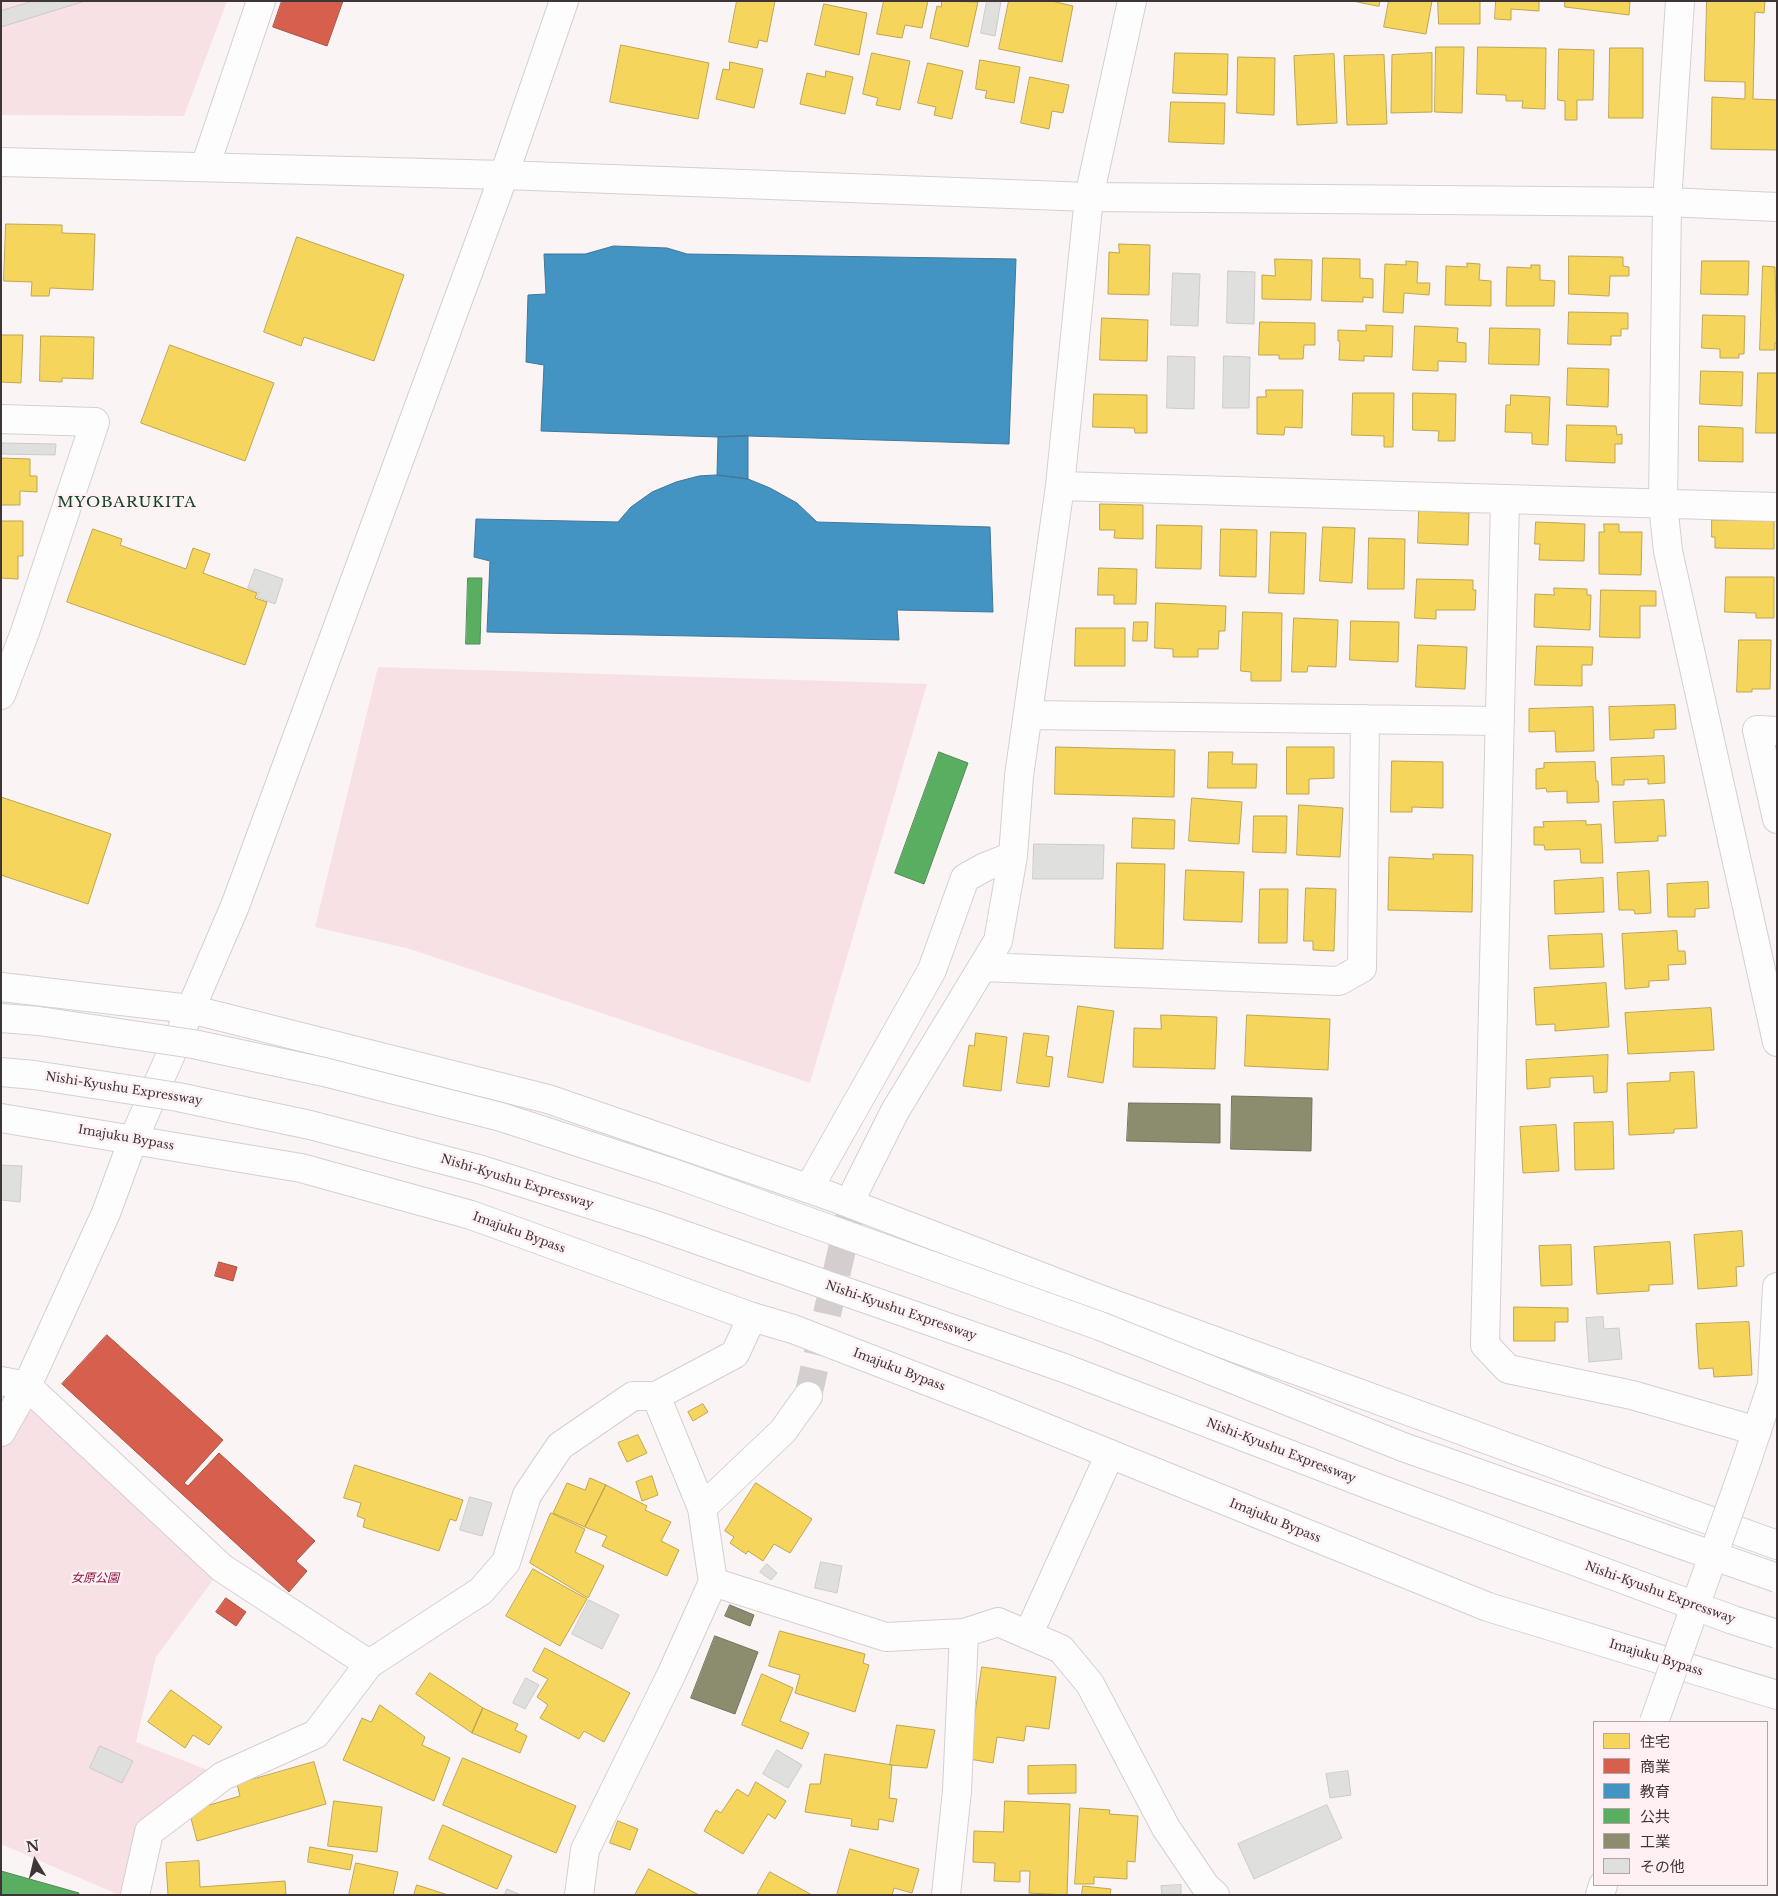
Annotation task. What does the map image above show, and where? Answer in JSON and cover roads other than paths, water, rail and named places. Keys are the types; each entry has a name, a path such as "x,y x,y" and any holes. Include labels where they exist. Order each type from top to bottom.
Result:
{"main road":[{"path":"206,167 261,1"},
{"path":"1,1432 14,1383 106,1213 133,1140 235,906 504,175 564,1"},
{"path":"856,1189 896,1111 998,941 1013,856 1019,776 1060,486 1089,197 1132,1"},
{"path":"1680,1 1667,202 1663,504 1668,551 1777,1042"},
{"path":"1,162 504,175 1089,197 1667,202 1777,207"},
{"path":"1,419 95,422 13,632 1,695"},
{"path":"1060,486 1777,508"},
{"path":"1505,500 1485,1345 1508,1369 1632,1394 1757,1431"},
{"path":"1028,715 1500,721"},
{"path":"982,967 1339,981 1362,968 1365,719"},
{"path":"1777,731 1758,730 1777,819"},
{"path":"810,1188 932,970 965,878 985,867 1013,856"},
{"path":"1,987 186,1018 548,1099 810,1188 1116,1305 1777,1545"},
{"path":"1,1018 39,1021 193,1044 324,1072 501,1118 670,1172 1090,1322 1403,1447 1777,1578"},
{"name":"Nishi-Kyushu Expressway","path":"1,1072 34,1075 178,1097 310,1125 482,1170 652,1224 1064,1368 1389,1493 1723,1617 1777,1634"},
{"name":"Imajuku Bypass","path":"1,1118 301,1168 471,1215 752,1317 793,1329 1110,1454 1488,1608 1777,1694"},
{"path":"1654,1721 1772,1385 1777,1287"},
{"path":"136,1895 148,1832 222,1776 316,1734 369,1664 481,1592 506,1562 527,1495 560,1446 633,1396 656,1396 735,1354 752,1317"},
{"path":"14,1383 222,1568 369,1664"},
{"path":"579,1895 585,1850 672,1674 713,1582 702,1508 656,1396"},
{"path":"702,1508 783,1431 808,1396"},
{"path":"1028,1635 1110,1454"},
{"path":"713,1582 886,1636 964,1634 998,1622 1061,1648 1090,1684 1166,1828 1206,1887 1214,1895"},
{"path":"946,1895 957,1791 964,1634"}],"tunnel":[{"path":"808,1396 856,1189"}],"district":[{"name":"MYOBARUKITA","path":"127,503"}],"park label":[{"name":"女原公園","path":"95,1579"}]}
